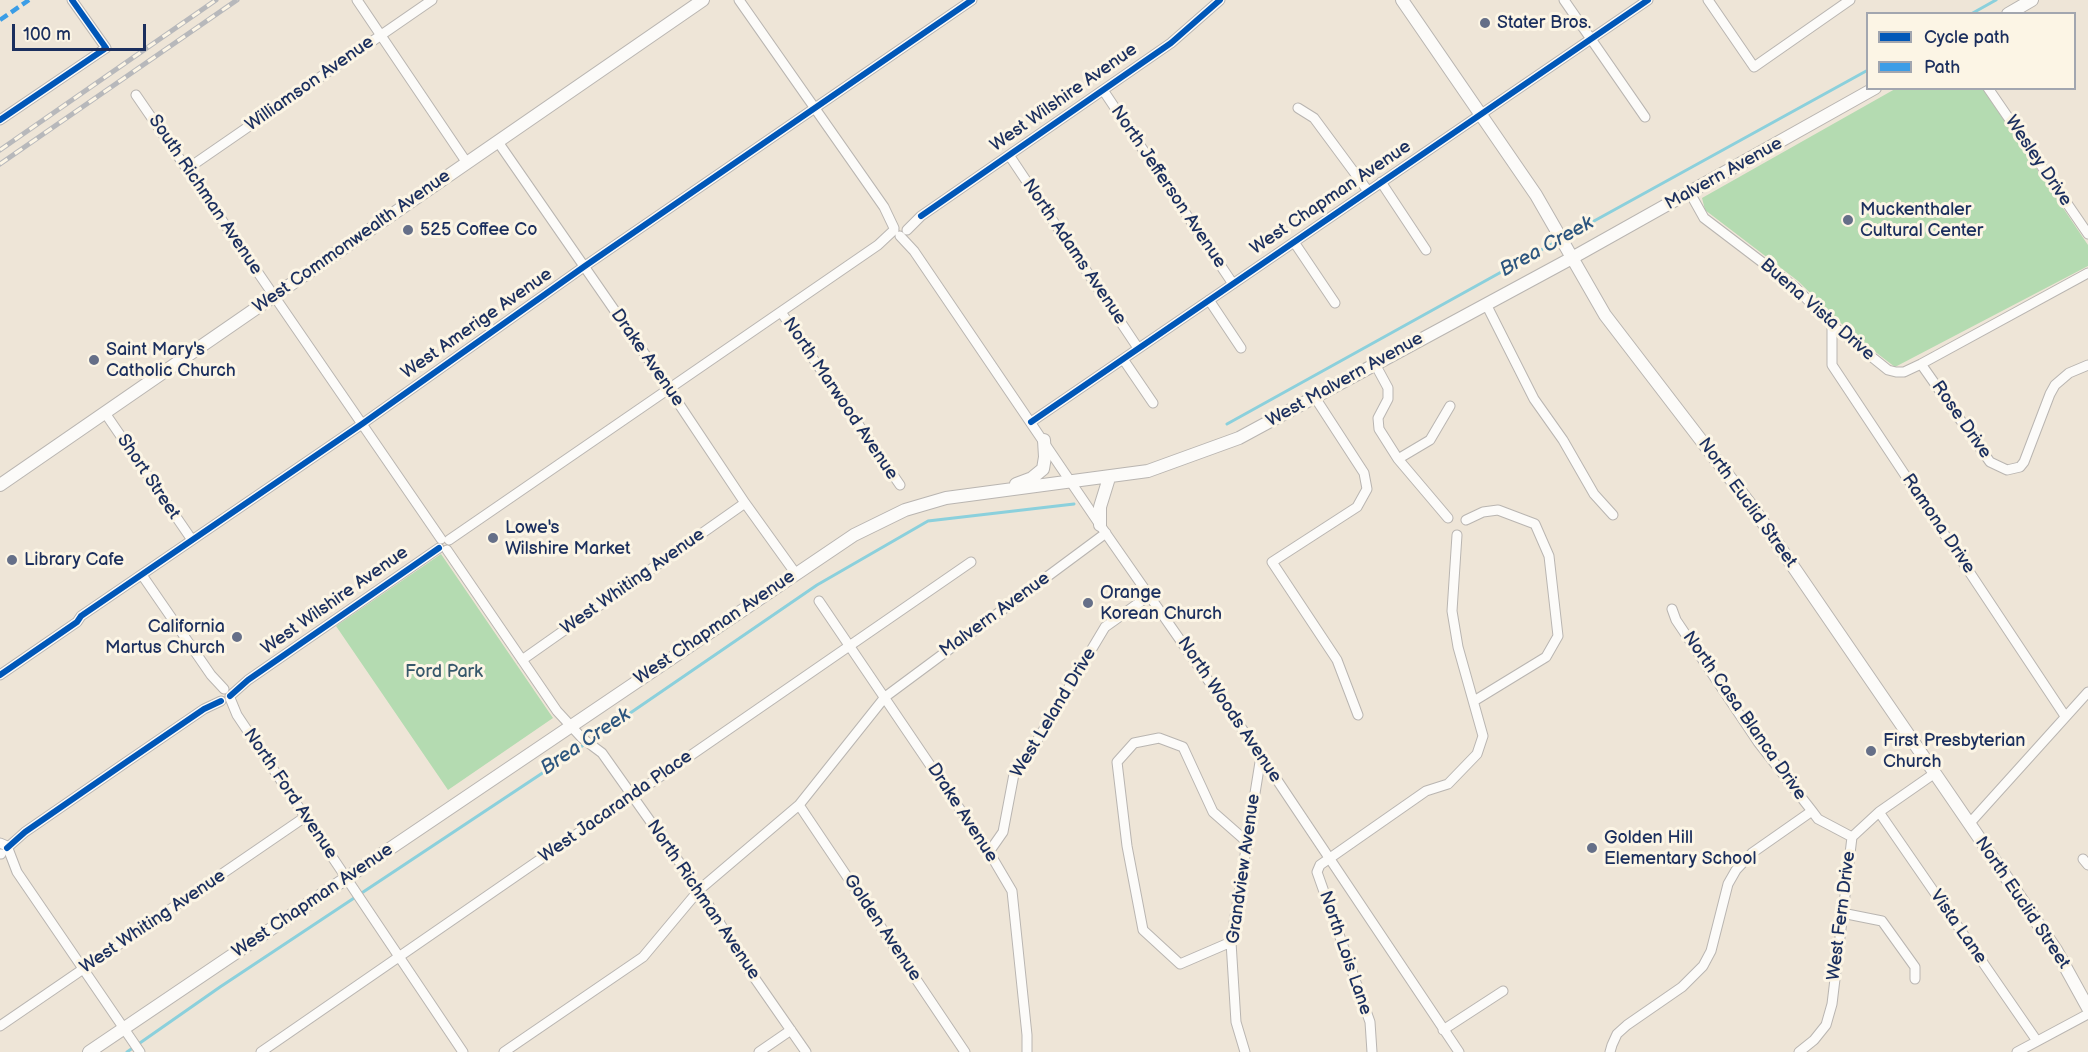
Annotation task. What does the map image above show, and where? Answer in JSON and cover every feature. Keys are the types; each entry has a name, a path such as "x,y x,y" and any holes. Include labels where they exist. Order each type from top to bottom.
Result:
{"main road":[{"name":"West Commonwealth Avenue","path":"0,484 703,0"},
{"name":"North Euclid Street","path":"1402,0 1536,195 1605,315 1753,508 2056,950 2088,1008"},
{"path":"2011,12 2032,0"},
{"name":"Malvern Avenue","path":"1572,258 1871,90"},
{"name":"West Malvern Avenue","path":"1109,478 1148,471 1218,448 1572,258"},
{"path":"1002,491 1032,478 1043,469 1044,440"},
{"path":"1103,529 1100,507 1109,478"},
{"name":"West Chapman Avenue","path":"89,1052 848,538 905,510 946,498 1109,478"}],"street":[{"path":"0,120 106,48 72,0"},
{"path":"357,0 467,163"},
{"name":"Williamson Avenue","path":"187,169 432,0"},
{"name":"North Woods Avenue","path":"739,0 1262,756 1459,1052"},
{"name":"West Amerige Avenue","path":"0,675 77,622 81,616 362,424 585,266 972,0"},
{"name":"West Wilshire Avenue","path":"3,847 1171,43 1220,0"},
{"path":"1564,0 1645,117"},
{"name":"West Chapman Avenue","path":"1031,422 1648,0"},
{"path":"1708,0 1754,67 1850,0"},
{"name":"North Jefferson Avenue","path":"1103,90 1233,284"},
{"name":"Wesley Drive","path":"1989,90 2088,234"},
{"name":"South Richman Avenue","path":"136,95 274,296"},
{"path":"1298,108 1314,118 1368,191"},
{"name":"Drake Avenue","path":"498,142 796,574"},
{"name":"North Adams Avenue","path":"1009,155 1138,348"},
{"path":"1381,182 1426,250"},
{"name":"Buena Vista Drive","path":"1690,193 1704,218 1796,288 1832,325 1888,370 1904,372 1921,364 2088,273"},
{"path":"1294,242 1335,303"},
{"name":"North Richman Avenue","path":"274,296 557,711 582,738 602,753 699,890 749,970 806,1052"},
{"path":"1209,300 1241,348"},
{"path":"1486,304 1534,399 1563,440 1594,494 1613,515"},
{"name":"North Marwood Avenue","path":"781,312 900,485"},
{"name":"Ramona Drive","path":"1832,325 1832,365 2066,716"},
{"path":"1122,359 1153,403"},
{"path":"1375,364 1388,388 1388,399 1378,418 1379,429 1398,459 1448,518"},
{"name":"Rose Drive","path":"1921,364 1990,462 2007,470 2020,466 2024,462 2055,385 2068,373 2088,365"},
{"path":"1314,396 1364,474 1367,489 1357,507 1272,562 1337,660 1358,715"},
{"path":"1398,459 1430,440 1450,406"},
{"name":"Short Street","path":"105,413 192,540"},
{"name":"West Whiting Avenue","path":"522,660 745,503"},
{"path":"1466,520 1483,512 1498,510 1535,524 1549,556 1558,636 1546,657 1474,701"},
{"name":"Malvern Avenue","path":"885,697 1103,529"},
{"path":"1329,859 1426,791 1448,784 1477,754 1483,736 1458,647 1452,611 1457,535"},
{"name":"West Jacaranda Place","path":"261,1052 971,562"},
{"name":"North Ford Avenue","path":"142,575 463,1052"},
{"name":"West Leland Drive","path":"989,852 1002,831 1014,774 1029,754 1106,627 1150,595"},
{"name":"Drake Avenue","path":"819,601 989,852 1012,891 1027,1052"},
{"name":"North Casa Blanca Drive","path":"1672,609 1676,620 1758,742 1812,812 1818,819 1852,837"},
{"path":"1969,824 2088,692"},
{"path":"504,1052 644,957 699,890 799,805 885,697"},
{"path":"1231,942 1180,964 1143,930 1127,846 1117,762 1134,743 1159,738 1184,747 1213,812 1246,841"},
{"name":"Grandview Avenue","path":"1245,1052 1236,1022 1231,942 1246,841 1262,756"},
{"name":"West Fern Drive","path":"1799,1052 1814,1040 1826,1025 1832,1005 1852,837 1879,812 1935,773"},
{"name":"Golden Avenue","path":"799,805 965,1052"},
{"path":"1611,1052 1617,1034 1682,987 1703,966 1711,951 1728,884 1736,870 1752,853 1812,812"},
{"name":"Vista Lane","path":"1879,812 2037,1041"},
{"name":"West Whiting Avenue","path":"0,1026 305,818"},
{"path":"3,847 17,872 137,1048"},
{"name":"North Lois Lane","path":"1329,859 1320,865 1317,872 1370,1022 1372,1052"},
{"path":"1842,913 1882,921 1916,967 1915,979"},
{"path":"1443,1030 1503,991"},
{"path":"2017,1052 2088,1014"},
{"path":"759,1052 791,1030"}],"green space":[{"name":"Muckenthaler Cultural Center","path":"1893,90 1984,90 2088,245 2088,266 1895,367 1853,335 1798,281 1705,210 1702,198"},
{"name":"Ford Park","path":"441,554 553,718 448,790 336,626"}],"waterway":[{"name":"Brea Creek","path":"1975,12 1996,0"},
{"name":"Brea Creek","path":"1565,237 1866,71"},
{"name":"Brea Creek","path":"1227,424 1559,240"},
{"name":"Brea Creek","path":"127,1052 220,987 550,768 817,585 928,521 1074,504"}],"railway":[{"path":"0,150 216,0"},
{"path":"0,164 237,0"}],"marked path":[{"path":"0,20 29,0"}],"cycle path":[{"path":"0,120 106,48 72,0"},
{"path":"0,675 77,622 81,616 362,424 585,266 972,0"},
{"path":"921,216 1171,43 1220,0"},
{"path":"1031,422 1648,0"},
{"path":"230,696 248,680 439,548"},
{"path":"7,848 25,832 125,763 204,709 221,701"}],"place":[{"name":"Stater Bros.","path":"1485,23"},
{"name":"Muckenthaler Cultural Center","path":"1848,220"},
{"name":"525 Coffee Co","path":"408,230"},
{"name":"Saint Mary's Catholic Church","path":"94,360"},
{"name":"Lowe's Wilshire Market","path":"493,538"},
{"name":"Library Cafe","path":"12,560"},
{"name":"Orange Korean Church","path":"1088,603"},
{"name":"California Martus Church","path":"237,637"},
{"name":"First Presbyterian Church","path":"1871,751"},
{"name":"Golden Hill Elementary School","path":"1592,848"}]}
